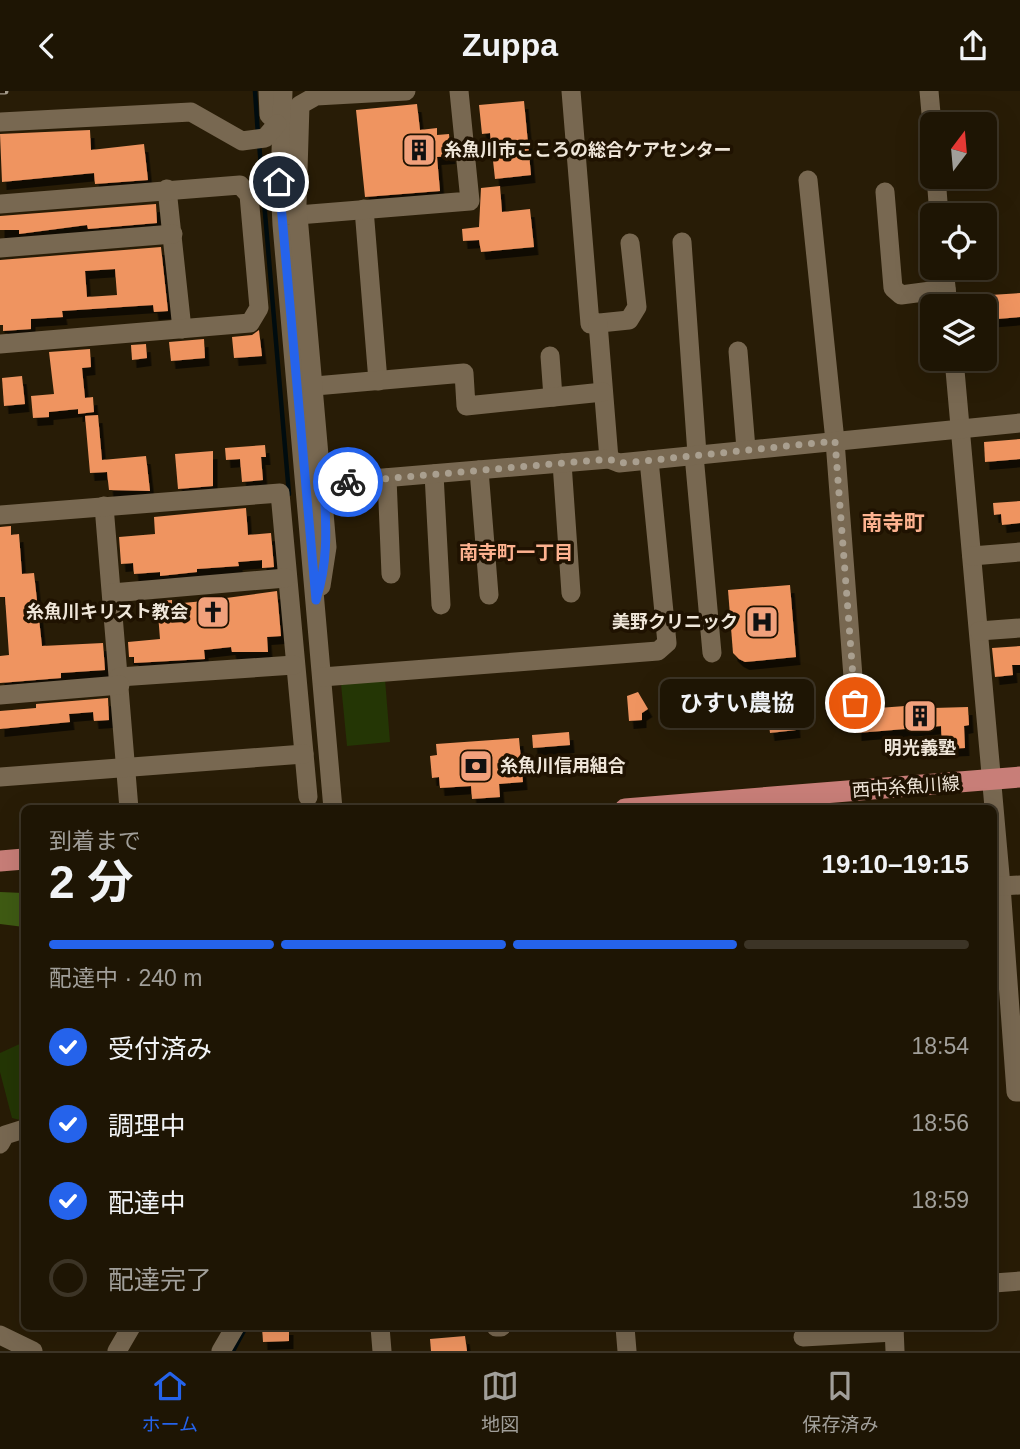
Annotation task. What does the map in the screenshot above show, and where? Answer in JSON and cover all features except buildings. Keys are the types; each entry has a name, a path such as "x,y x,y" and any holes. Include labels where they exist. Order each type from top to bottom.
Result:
{"main road":[{"name":"西中糸魚川線","path":"676,805 1020,778"},
{"path":"0,862 21,859"}],"street":[{"path":"268,91 269,115 277,124"},
{"path":"283,91 279,182 333,805"},
{"path":"316,600 325,573 327,547 324,484 298,209 300,105 316,96 406,91"},
{"path":"251,215 298,209 364,209 470,201 459,91"},
{"path":"570,91 590,324 629,320 637,307 630,243"},
{"path":"929,91 931,112"},
{"path":"0,122 191,112 242,141 265,138 277,124 298,123"},
{"path":"807,180 835,441 855,703"},
{"path":"0,204 240,185 249,195 259,308 250,323 0,344"},
{"path":"167,189 182,329"},
{"path":"885,192 892,288 901,295 920,296"},
{"path":"364,209 378,381"},
{"path":"0,249 173,234"},
{"path":"682,242 712,653"},
{"path":"598,323 609,459"},
{"path":"738,351 746,449"},
{"path":"550,356 553,397"},
{"path":"955,371 992,780 997,805"},
{"path":"315,386 464,373 466,406 603,392"},
{"path":"324,484 609,459 619,463 1020,423"},
{"path":"322,677 658,651 667,643 649,460"},
{"path":"562,463 570,593"},
{"path":"479,470 489,596"},
{"path":"433,474 441,605"},
{"path":"387,478 391,574"},
{"path":"0,515 280,493 308,797"},
{"path":"104,506 129,805"},
{"path":"972,556 1020,552"},
{"path":"112,593 286,578"},
{"path":"979,631 1020,628"},
{"path":"0,695 294,665"},
{"path":"0,777 304,754"},
{"path":"997,808 1011,885 1018,1092"},
{"path":"0,1144 5,1135 21,1130"},
{"path":"997,1283 1020,1281"},
{"path":"117,1351 129,1330"},
{"path":"221,1351 234,1330"},
{"path":"380,1330 382,1351"},
{"path":"625,1330 627,1351"},
{"path":"0,1335 33,1351"},
{"path":"803,1337 894,1336"}],"green space":[{"path":"385,679 390,742 347,746 341,684"},
{"path":"0,892 21,893 21,927 0,924"},
{"path":"21,1043 21,1120 12,1118 0,1072 0,1053"}],"waterway":[{"path":"255,91 258,135"},
{"path":"259,143 289,494"},
{"path":"233,1351 244,1330"}],"railway":[{"path":"0,91 5,91"}],"way so far":[{"path":"348,482 609,459 619,463 634,462 835,441 855,703"}],"place":[{"name":"糸魚川市こころの総合ケアセンター","path":"419,150"},
{"name":"糸魚川キリスト教会","path":"213,612"},
{"name":"美野クリニック","path":"762,622"},
{"name":"ひすい農協","path":"855,703"},
{"name":"明光義塾","path":"920,716"},
{"name":"糸魚川信用組合","path":"476,766"}],"district":[{"name":"南寺町","path":"893,523"},
{"name":"南寺町一丁目","path":"516,552"}],"route":[{"path":"279,182 316,600 325,573 327,547 324,484 348,482"}]}
